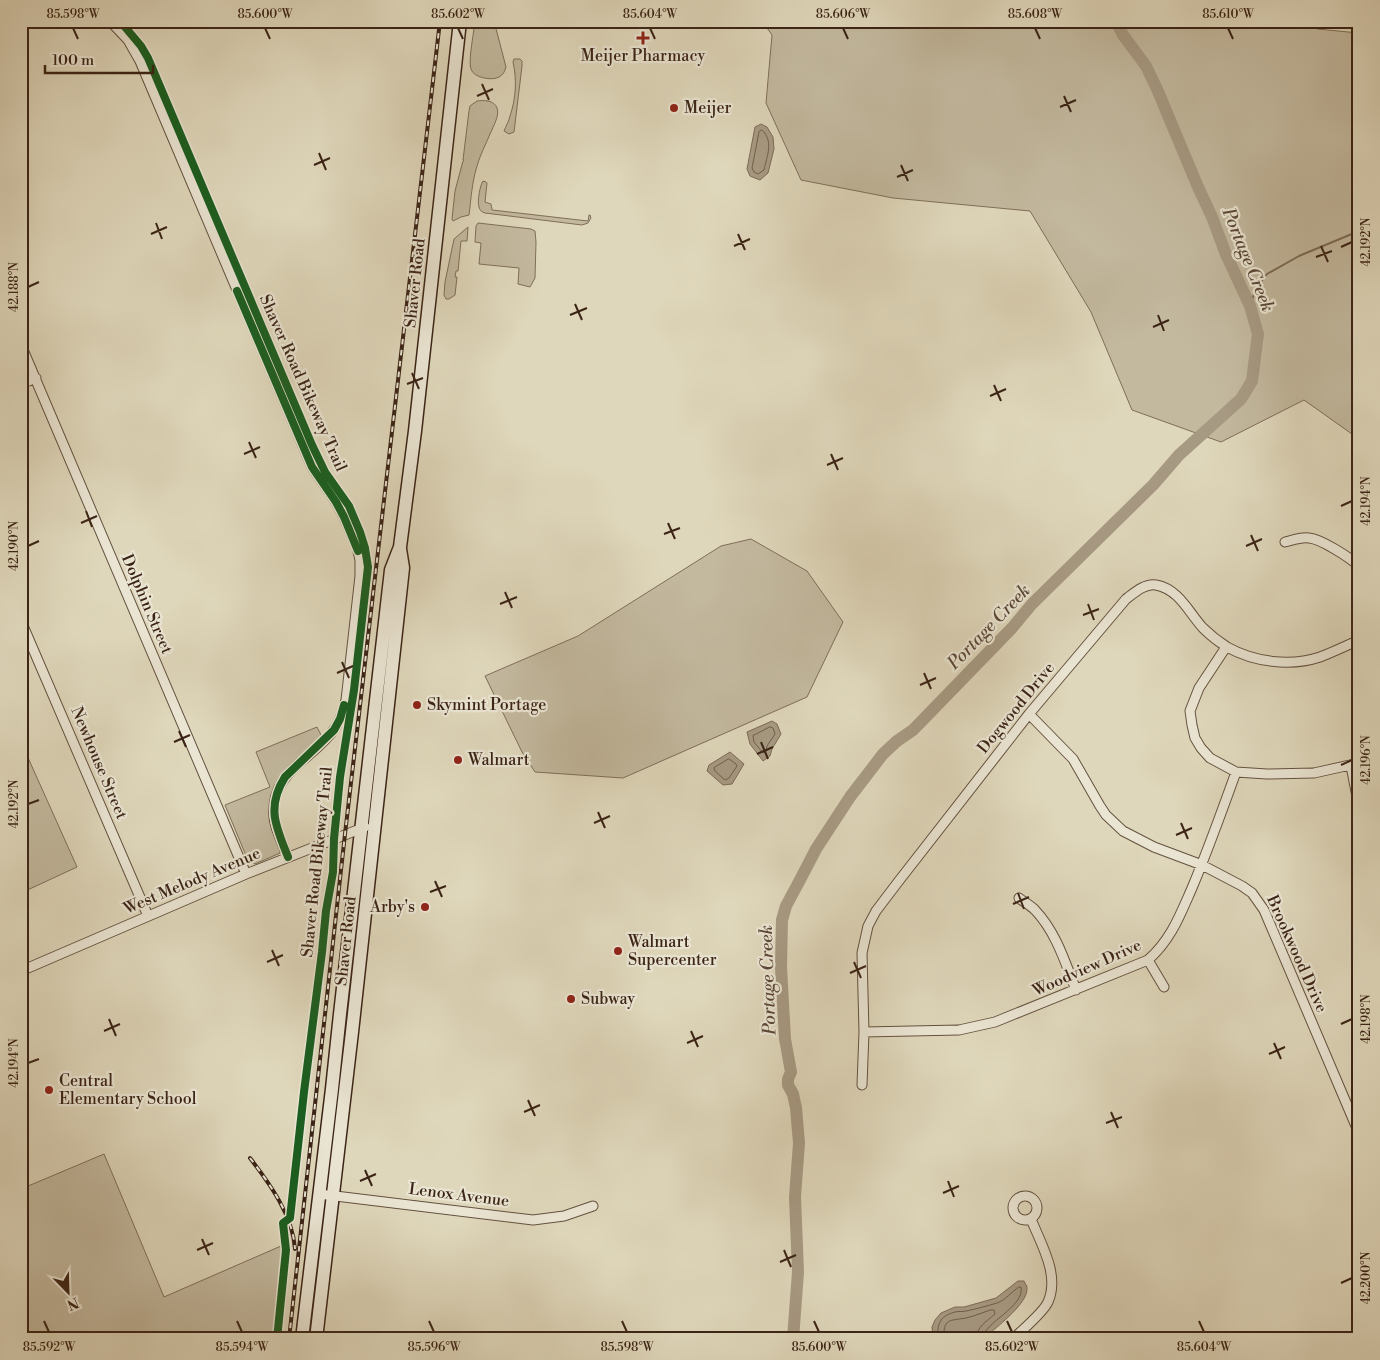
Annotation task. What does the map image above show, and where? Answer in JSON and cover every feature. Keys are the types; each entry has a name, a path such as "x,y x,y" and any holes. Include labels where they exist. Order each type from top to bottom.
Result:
{"main road":[{"name":"Shaver Road","path":"302,1339 391,570 400,547 417,411 460,21"},
{"name":"Shaver Road","path":"316,1339 376,823 403,568 400,547"}],"street":[{"path":"110,21 128,40 140,61 312,467 344,517 357,547 360,560 360,576 346,700 340,719 326,739 285,777 276,796 274,816 288,857"},
{"name":"Dolphin Street","path":"21,345 246,874"},
{"path":"21,384 36,378"},
{"path":"1285,542 1301,538 1311,538 1323,542 1359,566"},
{"name":"Dogwood Drive","path":"862,1085 864,1032 862,953 868,926 876,911 1029,714 1120,606 1136,591 1155,584 1171,590 1204,628 1226,647 1256,658 1294,662 1320,657 1359,640"},
{"name":"Newhouse Street","path":"21,621 148,916"},
{"path":"1226,647 1198,688 1190,711 1192,725 1201,748 1210,758 1236,772 1314,773 1355,765 1359,807"},
{"name":"Brookwood Drive","path":"1029,714 1074,760 1100,806 1116,825 1129,835 1202,866 1252,893 1264,910 1359,1133"},
{"name":"Woodview Drive","path":"864,1032 959,1030 979,1026 1010,1017 1148,960 1159,950 1172,931 1202,866 1236,772"},
{"name":"West Melody Avenue","path":"21,971 246,874 376,823"},
{"path":"1019,898 1033,909 1051,930 1076,990"},
{"path":"1148,960 1164,987"},
{"name":"Lenox Avenue","path":"319,1194 533,1220 564,1216 593,1206"},
{"path":"1013,1339 1041,1311 1048,1302 1051,1291 1052,1277 1048,1260 1031,1219"}],"shaded area":[{"path":"475,21 494,21 506,67 503,74 496,78 479,77 471,69"},
{"path":"762,21 1312,21 1317,29 1359,33 1359,439 1304,400 1221,442 1132,410 1091,312 1030,211 893,198 801,180 766,103 772,35"},
{"path":"514,59 520,59 522,66 514,132 509,134 504,131 510,118 515,96"},
{"path":"477,101 494,103 498,114 477,166 469,215 453,221 455,191 464,160 470,106"},
{"path":"483,181 487,183 485,202 491,204 492,210 588,221 589,215 591,218 588,223 582,225 482,212 478,205"},
{"path":"478,223 535,231 535,278 530,287 518,284 519,268 479,264 481,243 475,242 476,226"},
{"path":"468,227 467,241 461,241 458,271 456,271 455,277 457,277 455,295 446,299 444,295 445,282 454,239"},
{"path":"751,539 807,571 843,622 807,697 623,778 535,772 522,752 485,676 578,636 721,546"},
{"path":"317,727 322,737 276,787 280,853 255,864 247,858 225,805 270,787 256,752"},
{"path":"21,742 77,867 21,893"},
{"path":"104,1154 164,1297 281,1246 284,1250 274,1339 21,1339 21,1189"}],"water":[{"path":"761,124 767,127 773,137 774,149 768,173 760,180 750,176 747,169 755,127"},
{"path":"772,721 777,724 781,734 770,756 763,761 750,744 747,732"},
{"path":"730,752 744,764 732,784 723,785 707,771 709,765"},
{"path":"1018,1281 1024,1281 1027,1287 1023,1300 986,1339 933,1339 932,1327 941,1313 955,1307 964,1307 996,1298"}],"waterway":[{"name":"Portage Creek","path":"793,1339 798,1272 795,1197 799,1143 796,1108 793,1094 788,1085 791,1072 785,1039 781,967 782,920 786,906 816,849 850,797 883,754 913,730 1012,628 1032,604 1153,485 1179,455 1241,399 1252,381 1258,334 1250,306 1225,252 1157,89 1146,66 1123,35 1116,21"},
{"path":"1250,306 1256,288 1267,274 1299,256 1359,231"}],"railway":[{"path":"289,1339 345,834 440,21"},
{"path":"250,1158 285,1213 290,1225 295,1249"}],"cycle path":[{"name":"Shaver Road Bikeway Trail","path":"120,21 141,46 148,58 312,445 325,472 349,506 365,548 368,567 354,690 340,777 333,872 326,911 290,1218 283,1223 286,1250 277,1339"},
{"path":"237,291 312,467 336,502 358,551"},
{"path":"288,857 275,817 274,808 279,788 285,777 334,730 344,705"}],"place":[{"name":"Meijer Pharmacy","path":"643,38"},
{"name":"Meijer","path":"674,108"},
{"name":"Skymint Portage","path":"417,705"},
{"name":"Walmart","path":"458,760"},
{"name":"Arby's","path":"425,907"},
{"name":"Walmart Supercenter","path":"618,951"},
{"name":"Subway","path":"571,999"},
{"name":"Central Elementary School","path":"49,1090"}]}
